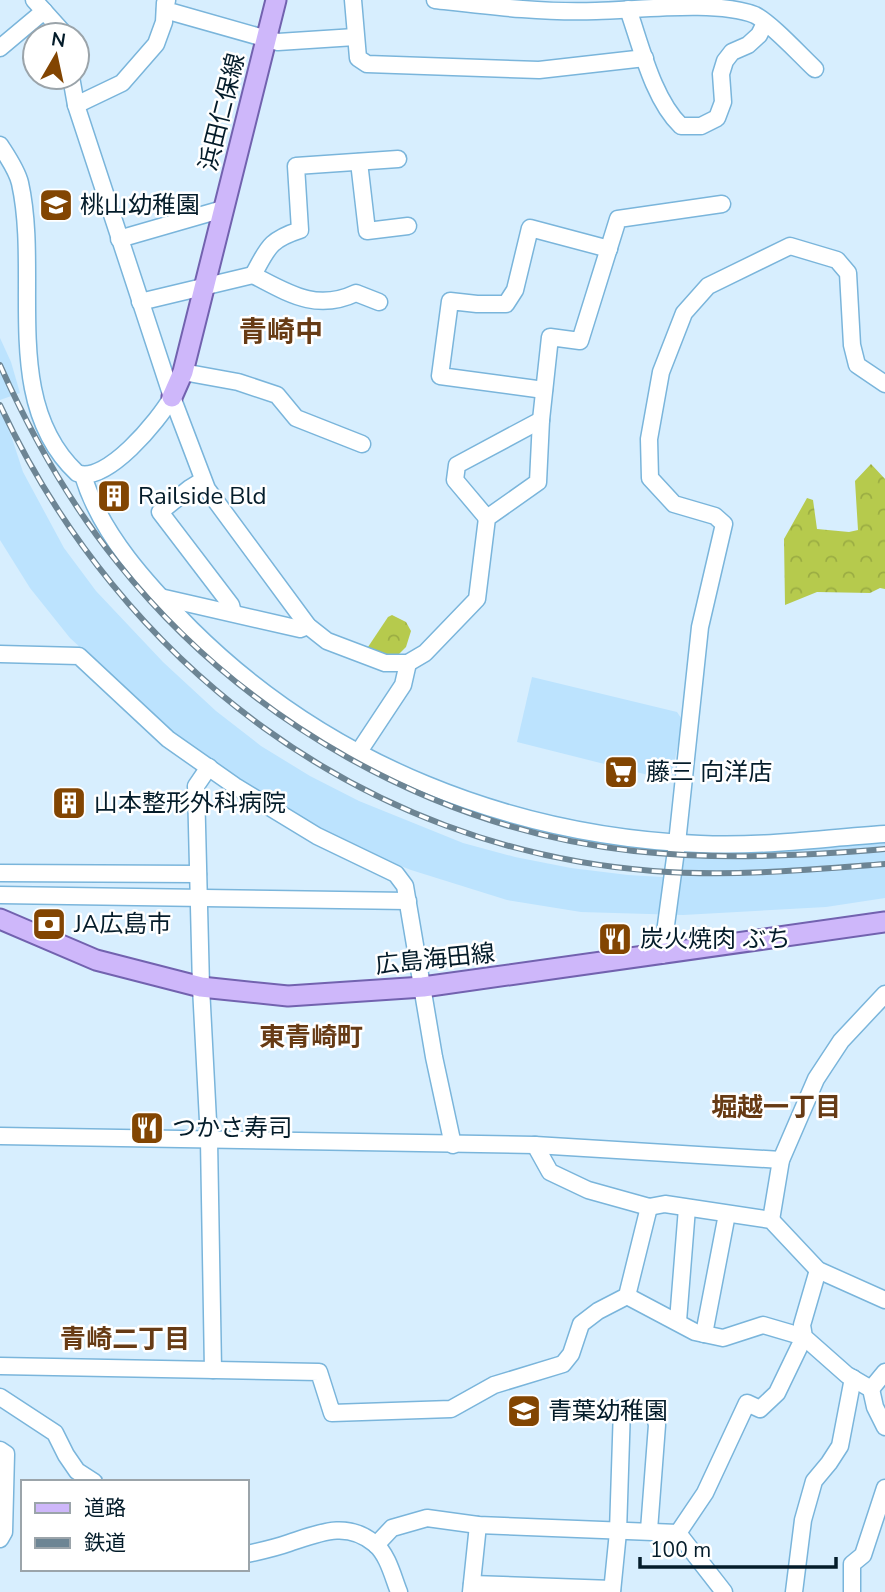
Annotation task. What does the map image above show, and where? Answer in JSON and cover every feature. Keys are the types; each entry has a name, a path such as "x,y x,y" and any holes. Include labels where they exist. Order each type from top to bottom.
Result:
{"main road":[{"name":"浜田仁保線","path":"172,397 183,372 276,0"},
{"name":"広島海田線","path":"0,919 96,960 201,987 288,996 423,987 885,922"}],"street":[{"path":"353,0 358,58 367,64 539,70 645,58"},
{"path":"435,0 505,7 594,11 688,3 739,9 757,15 816,69"},
{"path":"76,105 122,83 156,44 167,5 265,40 278,42 355,37"},
{"path":"1,45 39,6 51,21"},
{"path":"628,9 668,114 681,126 701,126 717,118 723,102 722,74 725,61 732,52 748,45 759,35 765,23"},
{"path":"74,91 140,302 207,489 308,626 327,641 385,663 408,663 425,653 477,599 487,518 455,480 457,465 541,420"},
{"path":"0,145 19,180 25,221 23,352 37,415 51,444 67,464 83,475 89,498 97,514 160,597 196,636 224,660 286,708 358,753 429,786 506,814 587,833 677,843 794,842 885,834"},
{"path":"253,275 269,245 283,235 300,230 296,166 398,159"},
{"path":"359,162 367,231 408,226"},
{"path":"487,518 538,482 541,420 550,337 580,341 618,219 722,204"},
{"path":"119,239 223,209"},
{"path":"544,390 440,376 450,301 506,304 515,290 530,228 609,249"},
{"path":"662,955 700,627 724,524 715,516 674,504 650,478 649,439 661,372 684,313 708,286 790,246 837,260 848,273 852,345 856,365 885,384"},
{"path":"140,302 253,275 301,299 341,300 356,293 379,302"},
{"path":"183,372 237,382 277,395 296,418 362,444"},
{"path":"83,475 97,473 129,449 166,408 172,397"},
{"path":"203,480 160,512 231,605 233,613"},
{"path":"160,597 300,629 308,626"},
{"path":"0,654 79,656 168,738 235,786 317,836 396,874 405,886 434,1057 453,1144"},
{"path":"358,753 403,685 408,663"},
{"path":"209,768 196,786 201,987 209,1140 213,1370"},
{"path":"0,873 198,874"},
{"path":"0,895 408,901"},
{"path":"771,1220 781,1160 816,1079 841,1041 885,994"},
{"path":"0,1136 535,1145 781,1160"},
{"path":"535,1145 550,1172 588,1191 649,1207 665,1204 771,1220 818,1270 885,1300"},
{"path":"0,1366 319,1371 332,1413 451,1409 494,1385 563,1364 572,1354 581,1324 598,1311 627,1296 649,1207"},
{"path":"678,1321 687,1208"},
{"path":"704,1334 727,1214"},
{"path":"678,1533 705,1493 747,1403 760,1409 777,1393 804,1337 802,1325 818,1270"},
{"path":"627,1296 695,1332 723,1338 764,1325 804,1337 853,1378 871,1389 875,1407 885,1427"},
{"path":"871,1389 885,1372"},
{"path":"794,1592 803,1520 814,1481 840,1446 853,1378"},
{"path":"0,1397 55,1433 77,1471 91,1480"},
{"path":"478,1525 471,1588 612,1591 618,1532 622,1408 654,1414 657,1425 649,1530"},
{"path":"0,1450 6,1454 2,1534"},
{"path":"852,1592 852,1564 863,1555 885,1488"},
{"path":"376,1545 392,1528 427,1518 478,1525 678,1533 724,1592"},
{"path":"248,1554 324,1531 350,1530 376,1545 388,1563 399,1592"}],"shaded area":[{"path":"0,338 11,362 20,393 0,400"},
{"path":"0,409 23,472 64,548 96,591 163,662 216,711 261,746 310,776 359,801 463,843 571,868 628,875 679,878 683,849 736,852 885,843 885,898 826,907 683,915 581,912 507,900 411,870 342,843 286,814 187,746 70,638 30,588 0,540"},
{"name":"藤三 向洋店","path":"532,677 677,712 683,721 671,778 668,780 517,742"}],"green space":[{"path":"871,464 885,479 885,589 880,588 870,593 817,592 785,605 784,539 807,498 813,500 817,529 849,532 858,530 855,481"},
{"path":"392,615 406,622 411,631 406,647 395,658 374,652 368,647"}],"railway":[{"path":"0,365 38,442 67,492 117,562 167,619 222,670 283,717 347,757 415,791 486,819 559,839 634,851 728,856 885,849"},
{"path":"0,405 51,499 112,584 183,661 263,727 351,782 446,825 547,855 682,873 769,872 885,864"}],"place":[{"name":"桃山幼稚園","path":"56,205"},
{"name":"Railside Bld","path":"114,496"},
{"name":"藤三 向洋店","path":"621,772"},
{"name":"山本整形外科病院","path":"69,803"},
{"name":"JA広島市","path":"49,924"},
{"name":"炭火焼肉 ぶち","path":"615,939"},
{"name":"つかさ寿司","path":"147,1128"},
{"name":"青葉幼稚園","path":"524,1411"}],"district":[{"name":"青崎中","path":"281,331"},
{"name":"東青崎町","path":"311,1037"},
{"name":"堀越一丁目","path":"776,1107"},
{"name":"青崎二丁目","path":"125,1339"}]}
